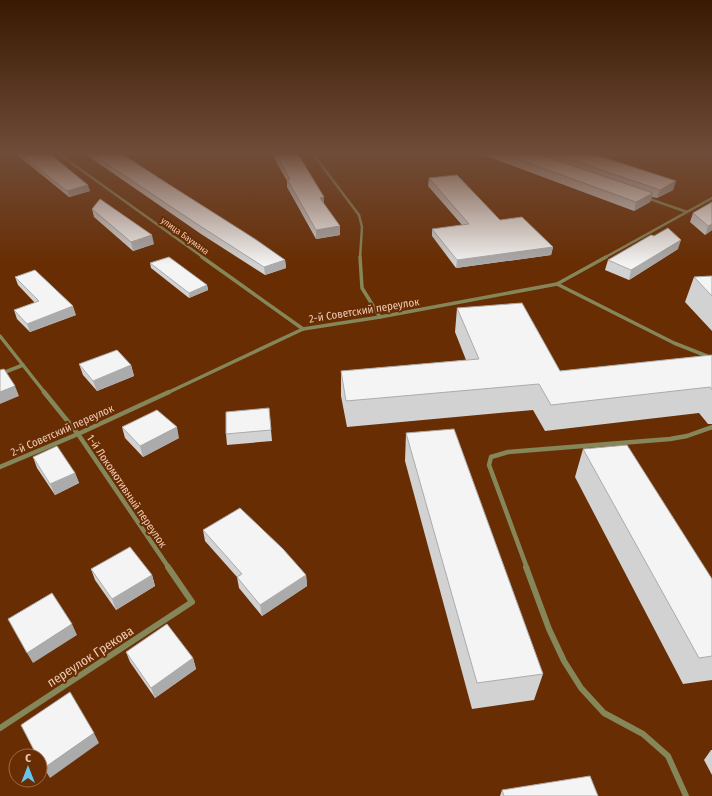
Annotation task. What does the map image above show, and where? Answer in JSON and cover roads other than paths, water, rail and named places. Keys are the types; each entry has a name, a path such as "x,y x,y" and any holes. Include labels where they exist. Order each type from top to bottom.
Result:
{"street":[{"name":"улица Баумана","path":"111,191 302,329"},
{"path":"341,191 358,214 362,227 360,266 362,288 380,317"},
{"path":"642,196 686,212"},
{"name":"2-й Советский переулок","path":"0,467 78,434 302,329 380,317 557,284 712,198"},
{"path":"557,284 674,343 712,358"},
{"name":"1-й Локомотивный переулок","path":"0,336 78,434 192,602"},
{"path":"0,374 23,365"},
{"path":"686,796 668,756 642,734 604,713 581,688 564,661 549,629 489,466 491,457 508,452 670,440 687,436 712,427"},
{"name":"переулок Грекова","path":"0,728 192,602"}]}
